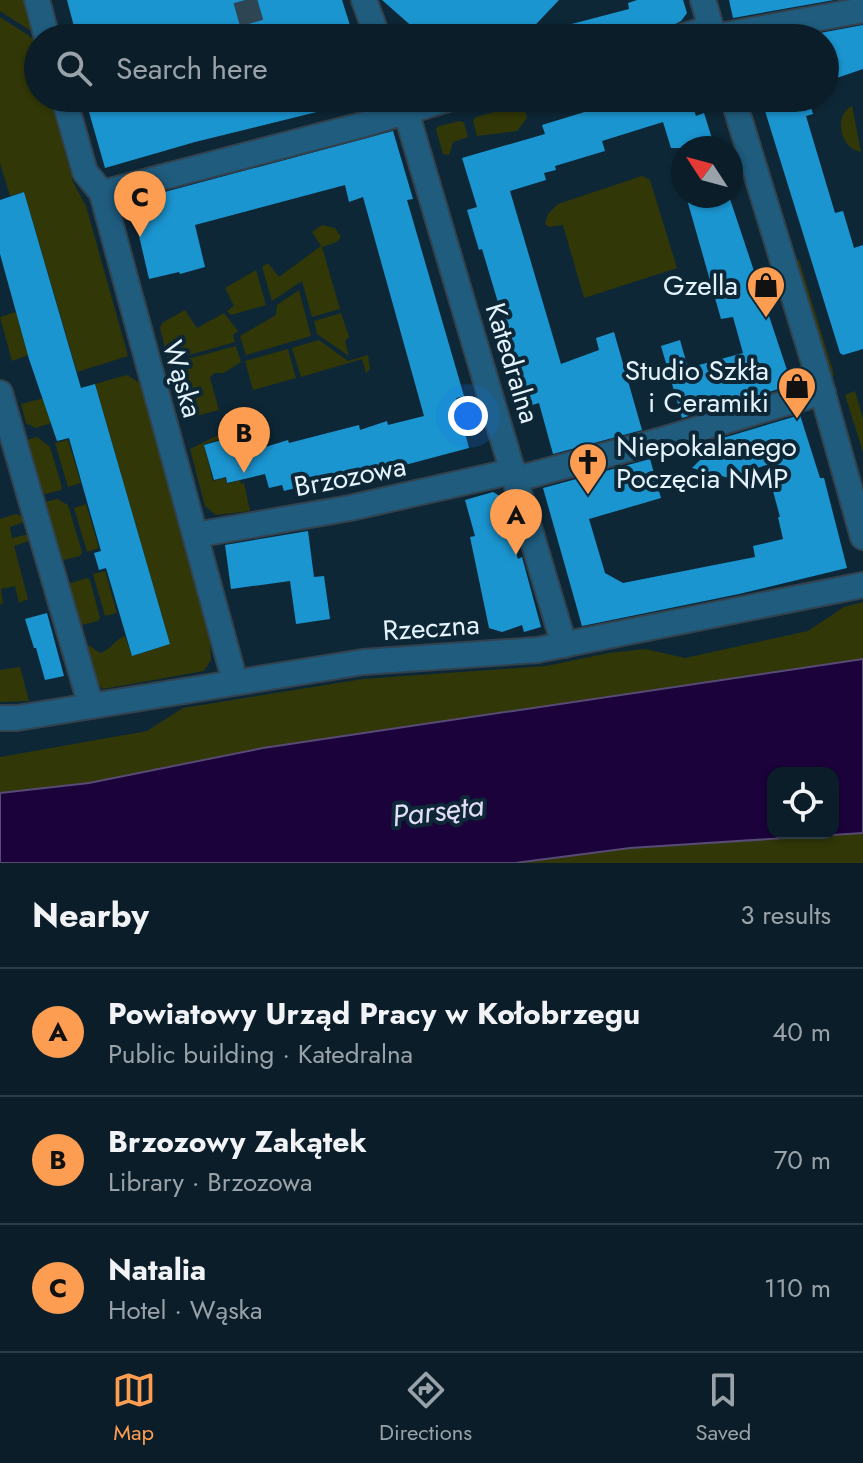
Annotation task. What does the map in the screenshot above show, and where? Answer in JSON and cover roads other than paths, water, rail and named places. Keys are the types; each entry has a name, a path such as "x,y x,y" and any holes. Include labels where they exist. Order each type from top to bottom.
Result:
{"street":[{"path":"37,0 43,24"},
{"path":"364,0 373,24"},
{"path":"703,0 710,24"},
{"path":"776,24 863,10"},
{"name":"Wąska","path":"68,112 85,172 102,193 235,682"},
{"path":"102,193 381,112"},
{"name":"Katedralna","path":"407,112 564,645"},
{"path":"737,112 823,392 863,537"},
{"name":"Brzozowa","path":"195,535 516,475 665,439 823,392"},
{"path":"0,393 91,706"},
{"name":"Rzeczna","path":"0,718 17,718 363,662 537,650 863,585"}],"water":[{"name":"Parsęta","path":"863,659 863,833 839,835 839,767 767,767 767,839 770,839 630,848 515,863 0,863 0,793 89,783 263,748"}],"tunnel":[{"path":"245,0 252,24"}],"place":[{"name":"Natalia","path":"140,237"},
{"name":"Gzella","path":"766,319"},
{"name":"Studio Szkła i Ceramiki","path":"797,420"},
{"name":"Brzozowy Zakątek","path":"244,473"},
{"name":"Niepokalanego Poczęcia NMP","path":"588,496"},
{"name":"Powiatowy Urząd Pracy w Kołobrzegu","path":"516,555"}]}
